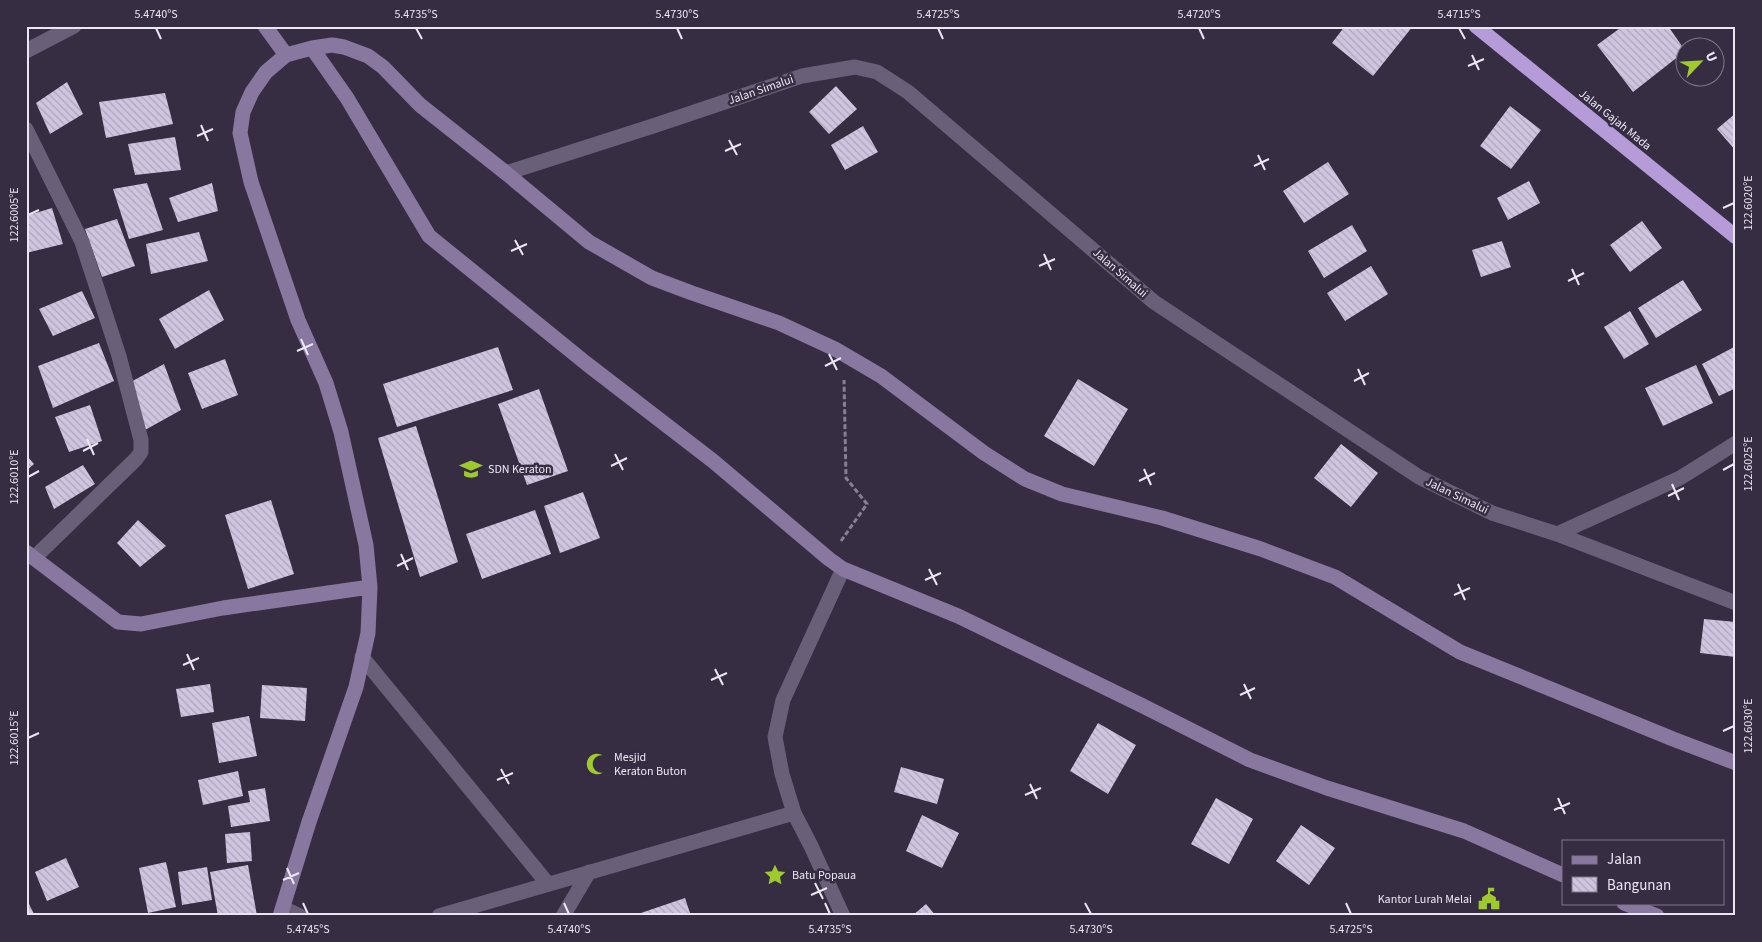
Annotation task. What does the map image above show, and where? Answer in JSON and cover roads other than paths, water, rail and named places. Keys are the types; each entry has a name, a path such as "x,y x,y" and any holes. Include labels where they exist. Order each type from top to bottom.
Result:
{"highway":[{"name":"Jalan Gajah Mada","path":"1476,26 1736,237"}],"main road":[{"path":"265,26 286,55"},
{"path":"281,912 309,822 356,687 368,633 370,587 366,545 340,432 326,384 298,320 251,182 240,133 243,112 252,92 266,72 286,55 332,45 344,47 368,56 383,66 420,105 589,242 652,278 779,322 848,357 881,376 984,453 1025,479 1062,494 1162,518 1260,548 1335,577 1460,652 1736,763"},
{"path":"312,48 347,98 429,236 587,364 713,461 829,559 843,568 958,616 1250,760 1327,788 1464,831 1562,875"},
{"path":"30,555 118,622 141,624 223,608 370,587"},
{"path":"1627,904 1657,916"}],"street":[{"path":"26,51 74,26"},
{"name":"Jalan Simalui","path":"506,173 802,76 855,67 876,72 915,98 1154,302 1419,477 1492,513 1558,534 1736,603"},
{"path":"26,129 82,242 119,356 141,440 140,452 136,459 30,555"},
{"path":"1558,534 1680,478 1736,443"},
{"path":"843,568 783,700 775,737 782,774 794,813 843,916"},
{"path":"362,657 548,884"},
{"path":"439,916 794,813"},
{"path":"563,916 589,872"},
{"path":"281,912 300,916"}],"place":[{"name":"SDN Keraton","path":"471,469"},
{"name":"Mesjid Keraton Buton","path":"597,764"},
{"name":"Batu Popaua","path":"775,875"},
{"name":"Kantor Lurah Melai","path":"1489,899"}]}
